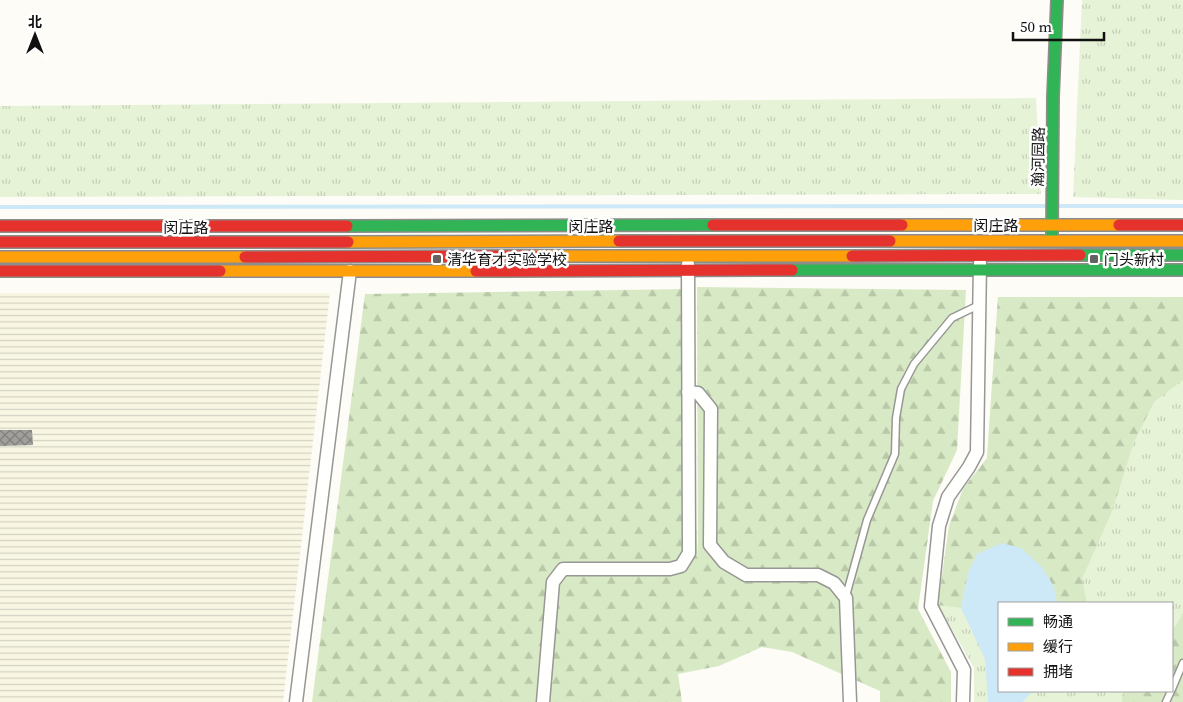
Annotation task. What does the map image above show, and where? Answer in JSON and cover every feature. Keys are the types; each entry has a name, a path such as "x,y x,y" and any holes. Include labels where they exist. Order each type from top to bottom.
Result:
{"street":[{"name":"瀚河园路","path":"1052,240 1053,97 1057,0"},
{"name":"闵庄路","path":"0,226 1183,225"},
{"path":"963,702 964,670 931,606 939,526 948,498 977,452 980,256 1052,240"},
{"name":"闵庄路","path":"0,242 1183,241"},
{"name":"闵庄路","path":"0,257 1183,255"},
{"path":"543,702 553,582 563,569 670,569 681,566 689,553 688,256"},
{"path":"0,271 1183,270"},
{"path":"296,702 350,271"},
{"path":"688,392 698,393 711,409 710,545 724,562 746,575 818,575 834,583 846,598 850,702"}],"lane":[{"path":"846,598 867,520 895,454 896,418 901,389 914,364 952,318 980,305"},
{"path":"1173,686 1183,663"}],"shaded area":[{"path":"0,293 330,293 283,702 0,702"}],"green space":[{"path":"1082,0 1183,0 1183,200 1073,197"},
{"path":"1036,98 1041,194 0,197 0,106"},
{"path":"697,287 966,290 957,450 933,501 918,609 951,672 951,702 880,702 880,691 792,652 762,647 719,666 678,674 682,702 312,702 365,294 683,289 698,559"},
{"path":"998,297 1183,297 1183,702 974,702 974,668 938,605 949,526 963,489 987,458"},
{"path":"998,297 1183,297 1183,380 1154,402 1134,442 1113,509 1082,579 1087,602 1057,602 1054,587 968,573 961,608 938,605 949,526 963,489 987,458"},
{"path":"1183,612 1183,702 1122,702 1123,692 1173,692 1173,629"}],"water":[{"path":"1002,543 1021,548 1042,567 1054,587 1057,602 998,602 998,692 1040,692 1031,693 1023,702 988,702 985,659 961,608 968,573 977,554"}],"building":[{"path":"0,430 32,430 33,445 0,446"}],"waterway":[{"path":"0,207 1048,206"},
{"path":"1057,206 1183,206"}],"traffic: fast":[{"path":"1052,237 1053,97 1057,0"},
{"path":"347,226 713,225"},
{"path":"1080,255 1183,255"},
{"path":"792,270 1183,270"}],"traffic: slow":[{"path":"902,225 1119,225"},
{"path":"348,242 619,241"},
{"path":"890,241 1183,241"},
{"path":"534,256 852,256"},
{"path":"0,257 245,257"},
{"path":"220,271 476,271"}],"traffic: jam":[{"path":"713,225 902,225"},
{"path":"1119,225 1183,225"},
{"path":"0,226 347,226"},
{"path":"619,241 890,241"},
{"path":"0,242 348,242"},
{"path":"852,256 1080,255"},
{"path":"245,257 534,256"},
{"path":"476,271 792,270"},
{"path":"0,271 220,271"}],"place":[{"name":"清华育才实验学校","path":"437,259"},
{"name":"门头新村","path":"1094,259"}]}
